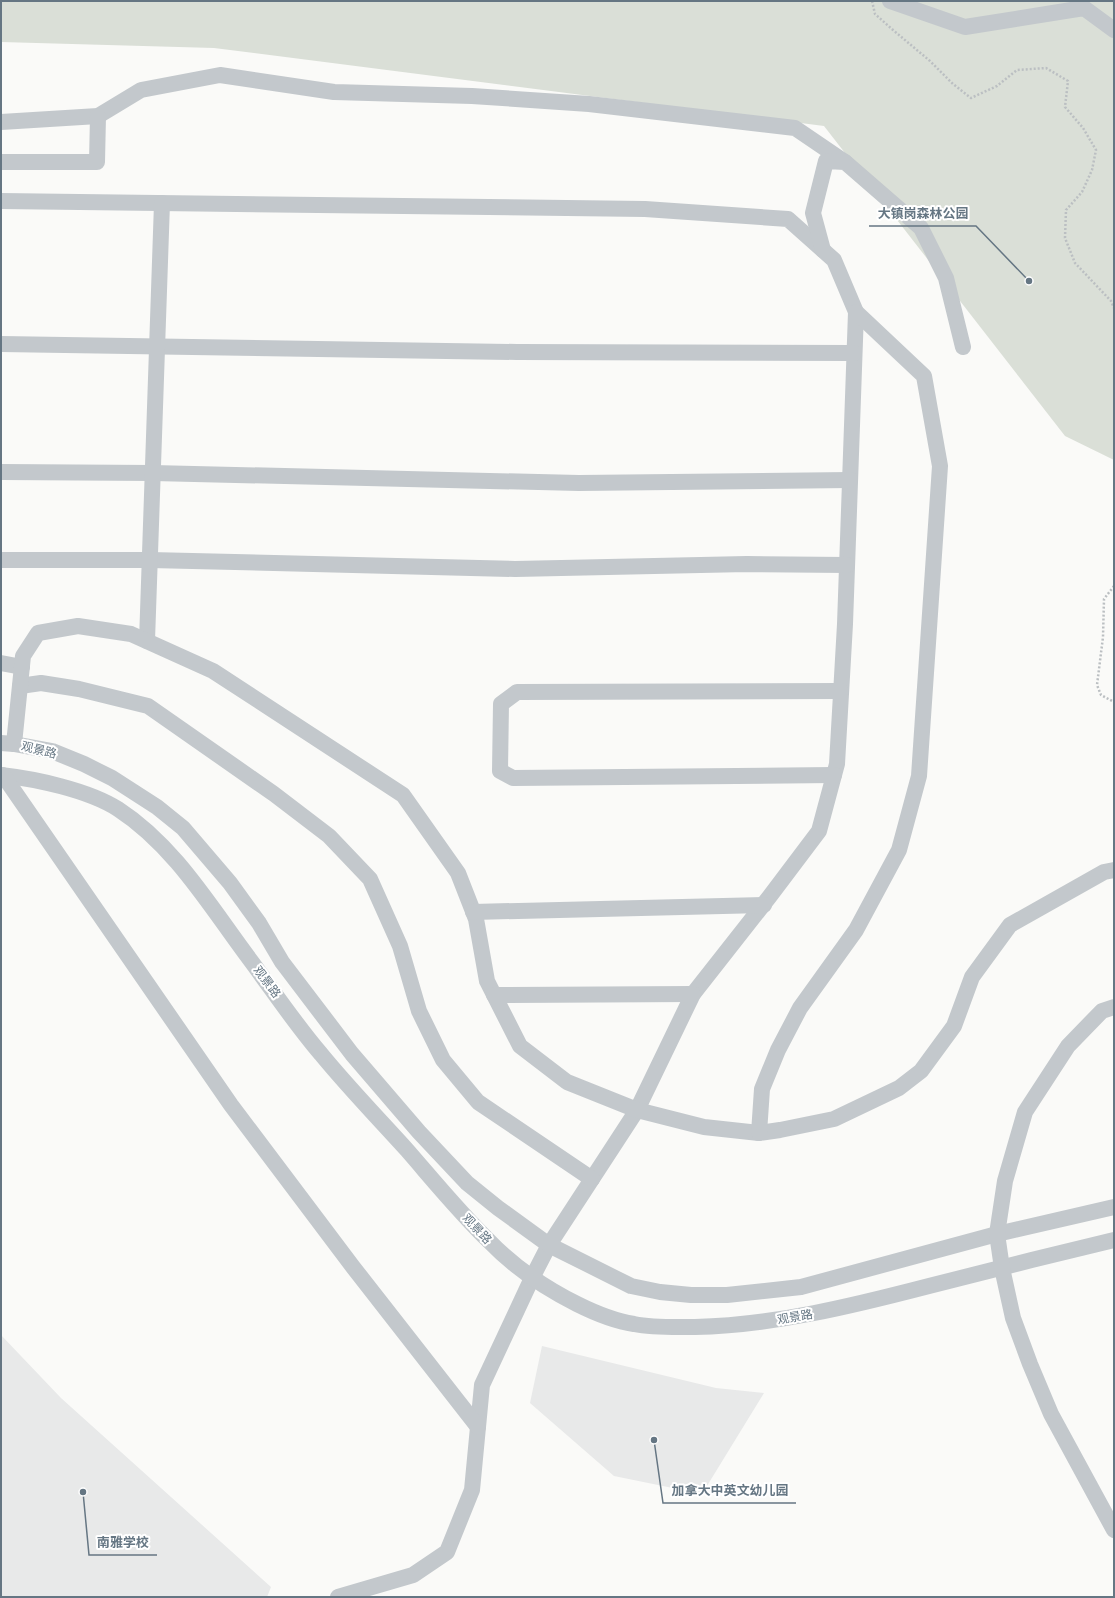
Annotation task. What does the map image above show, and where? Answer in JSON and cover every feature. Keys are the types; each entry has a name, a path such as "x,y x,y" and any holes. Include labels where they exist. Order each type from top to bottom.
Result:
{"street":[{"path":"890,1 965,28 1084,8 1114,30"},
{"path":"1,122 98,116 141,90 220,75 334,92 472,96 589,104 795,128 845,162 922,228 946,278 963,347"},
{"path":"1,162 97,162 98,116"},
{"path":"823,250 813,213 826,161 845,162"},
{"path":"1,201 645,209 788,219 834,260 856,312 924,376 940,466 919,776 899,850 856,930 800,1008 778,1050 762,1089 759,1133"},
{"path":"147,641 162,203"},
{"path":"338,1597 413,1576 447,1552 472,1490 482,1385 549,1245 637,1110 693,994 764,905 819,831 836,764 847,565 856,312"},
{"path":"1,344 517,352 854,353"},
{"path":"1,472 153,473 579,483 850,480"},
{"path":"1,560 150,560 514,569 747,564 847,565"},
{"path":"7,744 20,686 23,656 38,633 78,626 131,634 213,671 403,795 458,873 476,919 487,981 520,1046 567,1082 637,1110 704,1127 759,1133 780,1130 834,1119 899,1088 921,1071 954,1026 972,977 1010,925 1104,872 1114,870"},
{"path":"1,663 22,667"},
{"path":"20,686 41,683 79,688 148,706 244,772 329,836 370,879 400,946 419,1011 443,1060 478,1102 592,1179"},
{"path":"834,775 513,778 500,771 501,704 517,692 841,691"},
{"name":"观景路","path":"7,744 52,752 112,778 157,807 183,828 230,882 259,923 282,962 352,1054 414,1126 467,1183 498,1208 549,1245 631,1286 660,1292 691,1295 726,1295 801,1287 997,1234 1114,1207"},
{"path":"2,775 231,1105 353,1267 478,1427"},
{"name":"观景路","path":"2,775 23,778 71,789 94,797 116,807 137,823 192,880 320,1053 490,1243 532,1278 556,1293 597,1314 619,1321 652,1326 723,1326 780,1320 831,1310 1114,1240"},
{"path":"473,912 764,905"},
{"path":"494,995 693,994"},
{"path":"1114,1007 1102,1011 1068,1046 1025,1112 1005,1181 997,1234 1002,1268 1013,1318 1030,1364 1051,1414 1114,1530"}],"path":[{"path":"872,1 875,14 930,60 953,84 971,98 997,86 1017,70 1046,68 1068,81 1065,107 1083,128 1096,150 1092,170 1082,192 1066,210 1065,238 1075,263 1111,301 1114,308"},
{"path":"1114,586 1104,599 1103,637 1097,685 1101,695 1114,702"}],"shaded area":[{"path":"1,1 1114,1 1114,460 1065,436 824,126 214,48 1,42"},
{"path":"1,1335 61,1398 271,1587 267,1597 1,1597"},
{"path":"542,1346 716,1388 764,1393 702,1494 614,1476 530,1403"}],"place":[{"name":"大镇岗森林公园","path":"1029,281"},
{"name":"加拿大中英文幼儿园","path":"654,1440"},
{"name":"南雅学校","path":"83,1492"}]}
